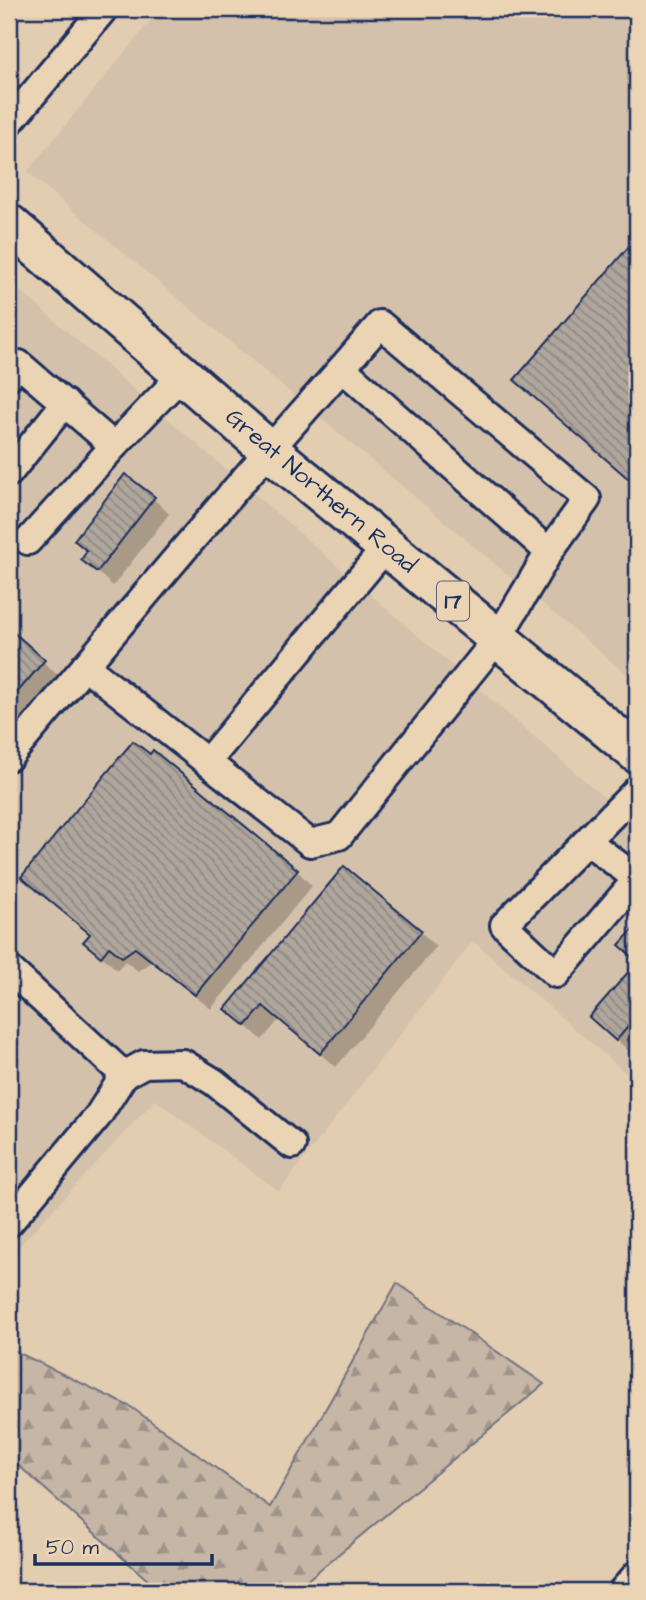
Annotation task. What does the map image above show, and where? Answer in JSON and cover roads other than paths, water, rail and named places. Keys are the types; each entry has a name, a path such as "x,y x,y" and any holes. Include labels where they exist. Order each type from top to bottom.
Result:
{"highway":[{"name":"Great Northern Road","path":"9,224 184,373 269,450 637,753"}],"street":[{"path":"9,123 104,9"},
{"path":"9,757 85,666 269,450 380,324 587,499 549,552 498,638 339,836 310,843 85,666"},
{"path":"9,376 19,364 114,446"},
{"path":"342,368 549,552"},
{"path":"28,541 184,373"},
{"path":"9,473 65,403"},
{"path":"207,762 387,546"},
{"path":"587,841 636,879 556,974 504,925 637,790"},
{"path":"9,969 124,1075"},
{"path":"9,1223 98,1116 124,1075 144,1064 183,1063 214,1082 292,1145"},
{"path":"622,1591 637,1574"}]}
